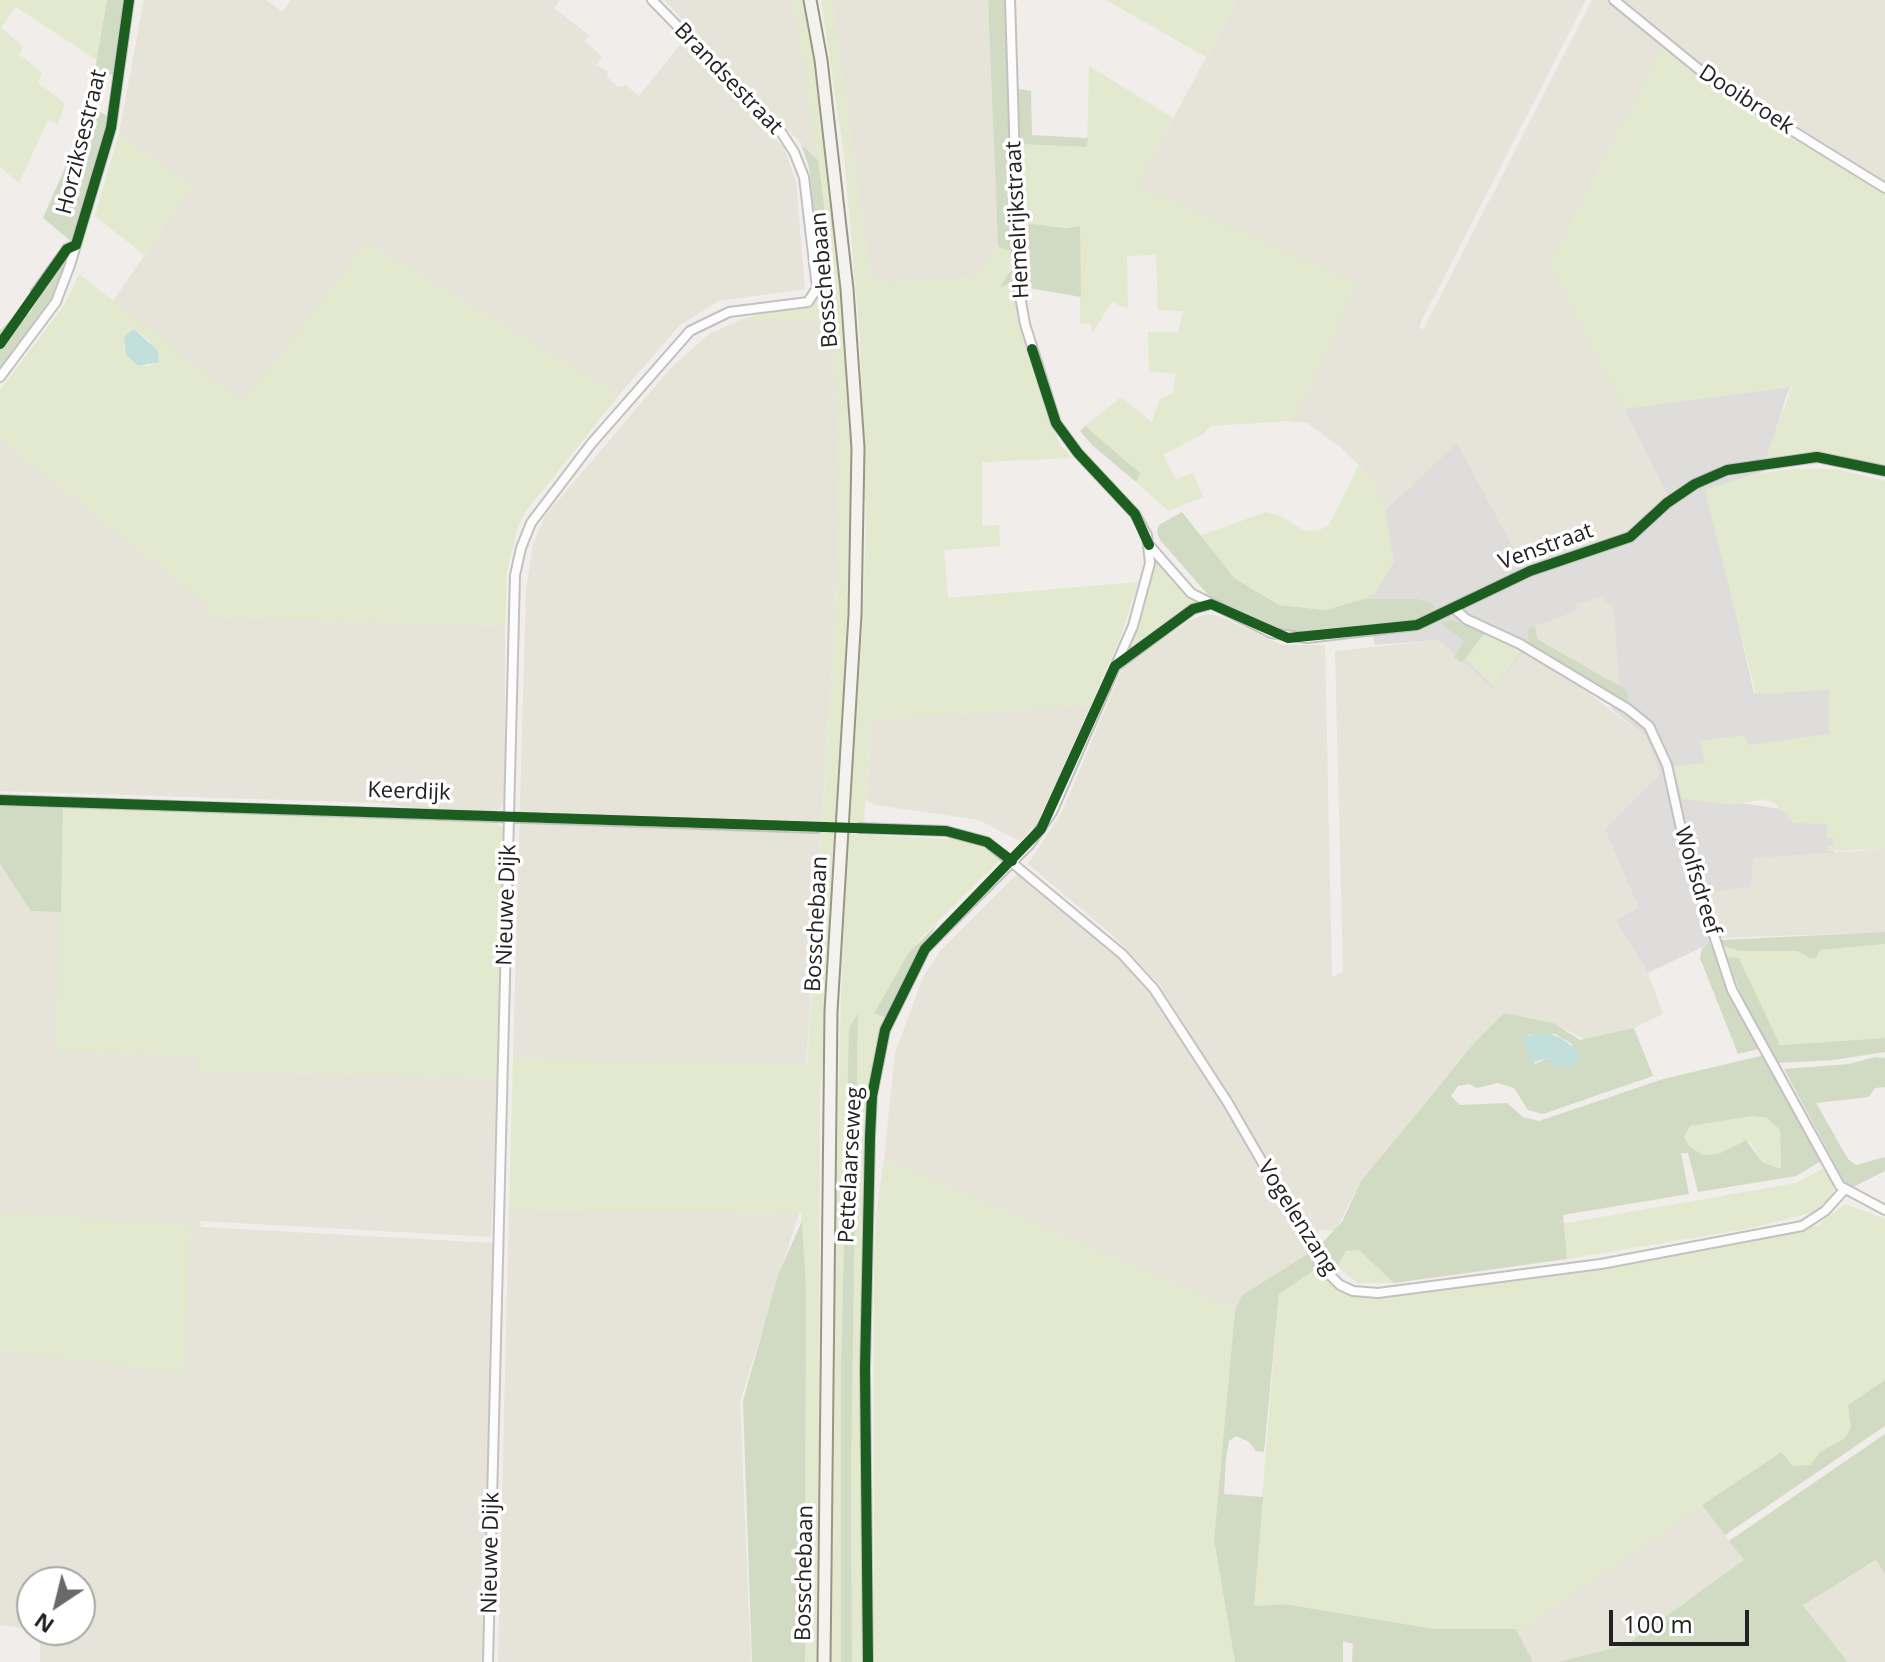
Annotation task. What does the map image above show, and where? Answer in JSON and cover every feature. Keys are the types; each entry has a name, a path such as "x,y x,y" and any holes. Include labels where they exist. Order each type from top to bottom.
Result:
{"main road":[{"name":"Bosschebaan","path":"810,0 821,60 845,273 858,448 855,615 831,1011 824,1662"}],"street":[{"name":"Horziksestraat","path":"0,377 56,302 76,245 111,128 129,0"},
{"name":"Brandsestraat","path":"652,0 781,132 794,152 804,177 817,288 808,302"},
{"name":"Hemelrijkstraat","path":"1010,0 1019,290 1025,324 1056,423 1078,453 1135,514 1149,545"},
{"name":"Dooibroek","path":"1614,0 1717,84 1885,188"},
{"path":"36,292 67,249 76,245"},
{"name":"Nieuwe Dijk","path":"488,1662 515,575 531,523 591,444 690,331 729,312 808,302"},
{"name":"Venstraat","path":"1149,545 1191,593 1271,633 1307,638 1417,625 1530,571 1630,537 1667,503 1695,484 1727,470 1817,457 1885,471"},
{"name":"Pettelaarseweg","path":"868,1662 865,1354 870,1137 877,1064 896,1002 925,949 1012,861 1052,812 1115,666 1145,587 1150,563 1149,545"},
{"path":"1115,666 1193,609 1211,604"},
{"name":"Wolfsdreef","path":"1455,609 1471,622 1520,644 1649,726 1667,765 1685,847 1732,990 1844,1190"},
{"name":"Keerdijk","path":"0,800 817,828"},
{"path":"860,828 967,835 987,842 1012,861"},
{"name":"Vogelenzang","path":"1012,861 1122,954 1154,989 1228,1103 1324,1269 1340,1285 1353,1291 1378,1293 1601,1264 1802,1226 1825,1211 1844,1190"},
{"path":"1844,1190 1885,1210"}],"shaded area":[{"path":"144,0 266,0 282,12 291,0 560,0 554,8 589,35 585,41 602,57 596,65 608,71 607,77 618,87 626,85 639,96 684,40 784,148 796,182 805,289 718,301 680,325 619,395 367,243 243,403 113,301 191,187 119,133"},
{"path":"664,0 793,0 818,160 778,120"},
{"path":"832,0 988,0 998,247 977,278 871,283"},
{"path":"1237,0 1586,0 1419,326 1423,330 1592,0 1606,0 1663,47 1548,268 1556,273 1670,500 1619,537 1525,570 1457,443 1385,511 1377,490 1360,466 1340,447 1307,423 1288,421 1307,395 1356,283 1137,186"},
{"path":"1623,0 1885,0 1885,181 1711,73"},
{"path":"743,319 833,321 838,468 835,620 806,1066 513,1058 526,590 533,544 545,516 670,369 709,334"},
{"path":"1809,352 1787,394 1763,472 1708,491 1754,693 1833,688 1833,739 1714,799 1834,817 1834,855 1721,938 1648,973 1615,920 1638,907 1604,828 1647,738 1612,709 1604,607 1570,621 1551,664 1494,690 1438,640 1375,645 1362,596 1384,511 1456,441 1605,379"},
{"path":"0,440 209,605 209,617 505,626 505,802 497,811 482,811 412,808 381,803 0,791"},
{"path":"1602,597 1614,610 1619,685 1537,639 1535,626 1577,611 1576,604"},
{"path":"1206,614 1219,616 1282,645 1325,645 1332,977 1343,971 1335,651 1438,640 1494,690 1522,652 1551,664 1647,738 1660,774 1605,829 1638,907 1615,920 1648,973 1663,1014 1634,1028 1586,1040 1554,1023 1504,1013 1440,1084 1361,1181 1335,1231 1318,1230 1319,1238 1307,1226 1160,985 1112,935 1028,864 1062,812 1123,667 1189,621"},
{"path":"1091,705 1039,821 1020,841 979,820 875,805 866,800 871,720"},
{"path":"1885,849 1885,932 1718,938 1704,893 1751,887 1753,858"},
{"path":"0,864 31,910 61,912 56,1051 197,1056 197,1071 498,1078 491,1237 200,1221 201,1227 493,1243 484,1662 40,1662 40,1646 96,1646 96,1566 16,1566 16,1627 0,1625 0,1350 183,1373 190,1226 0,1212"},
{"path":"1017,874 1125,962 1150,988 1314,1250 1242,1295 1235,1310 884,1159 895,1053 923,977 941,950"},
{"path":"509,1210 799,1213 740,1402 751,1662 498,1662"},
{"path":"1702,1505 1744,1560 1626,1645 1557,1662 1533,1662 1516,1629 1526,1626"},
{"path":"1877,1560 1885,1574 1885,1662 1848,1662 1803,1604"}],"green space":[{"path":"0,0 107,0 97,60 16,7 1,28 23,46 19,54 42,73 38,83 65,103 58,124 48,120 19,183 0,167"},
{"path":"107,0 133,0 116,74 106,75 95,70"},
{"path":"793,0 808,0 818,60 851,358 854,482 827,1027 820,1091 818,1662 805,1662 806,1289 801,1213 509,1210 513,1058 807,1065 835,620 838,468 833,322 743,319 783,308 812,305 820,290 814,215 825,212"},
{"path":"821,0 832,0 871,283 977,278 998,247 1010,251 1008,286 1012,285 1059,444 1072,458 982,462 982,526 999,525 1000,546 944,550 948,598 1138,582 1122,633 1091,705 871,720 864,824 852,824 852,834 966,840 996,853 999,861 921,938 874,1012 887,1018 875,1064 862,1323 863,1662 852,1662 851,1477 858,1013 848,1068 841,1364 841,1662 830,1662 831,1361 845,853 862,638 866,526 860,338 844,155"},
{"path":"988,0 1008,0 1015,281 1000,287 1011,270 1010,251 998,247"},
{"path":"1106,0 1237,0 1206,57"},
{"path":"1663,47 1714,89 1885,194 1885,468 1813,453 1765,460 1792,387 1624,409 1556,273 1548,268"},
{"path":"1089,66 1173,118 1138,186 1357,283 1307,395 1288,421 1211,426 1203,434 1163,455 1176,479 1193,473 1203,497 1169,511 1136,482 1139,473 1085,426 1121,397 1152,422 1160,399 1173,393 1176,374 1149,371 1148,332 1178,332 1183,311 1158,310 1156,255 1127,256 1128,309 1112,302 1092,333 1091,324 1080,323 1080,227 1021,226 1019,144 1087,147"},
{"path":"1018,89 1031,91 1032,135 1088,138 1087,147 1019,144"},
{"path":"92,106 111,119 73,243 43,218"},
{"path":"119,133 191,187 144,255 95,216"},
{"path":"801,144 818,160 825,212 814,215 809,167"},
{"path":"1033,224 1065,228 1080,226 1081,297 1023,287 1021,226"},
{"path":"367,243 619,395 526,511 518,526 507,572 505,626 209,617 209,605 0,440 0,390 65,304 79,274 243,402","holes":["134,329 151,342 151,366 138,366 126,355 124,346"]},
{"path":"68,251 54,299 0,372 0,330 34,297 24,313 29,314"},
{"path":"1085,426 1140,473 1136,482 1092,445 1080,431"},
{"path":"1359,465 1377,490 1385,511 1394,562 1376,592 1360,602 1325,610 1279,605 1234,578 1199,536 1266,512 1280,516 1303,530 1317,531 1329,525"},
{"path":"1790,469 1836,469 1885,481 1885,849 1828,851 1828,846 1834,846 1833,838 1827,838 1827,824 1794,823 1774,803 1763,799 1736,805 1682,799 1674,766 1705,763 1700,741 1744,735 1749,745 1829,734 1829,690 1756,694 1705,490 1751,475"},
{"path":"1182,512 1234,578 1279,605 1325,610 1365,599 1418,599 1430,602 1440,614 1418,622 1308,636 1270,631 1211,598 1160,540 1157,532 1159,525"},
{"path":"1156,558 1201,603 1127,653 1143,611"},
{"path":"1450,620 1486,631 1462,662 1454,657 1464,641 1440,623"},
{"path":"1535,626 1537,639 1627,690 1629,703 1530,645 1527,630"},
{"path":"1486,631 1522,650 1495,688 1465,659"},
{"path":"0,805 63,807 61,912 31,911 0,864"},
{"path":"63,807 496,823 504,829 505,842 498,1078 196,1071 196,1056 56,1051"},
{"path":"937,924 905,976 887,1018 874,1013 908,954"},
{"path":"1885,932 1885,944 1820,950 1816,958 1797,951 1738,951 1724,946 1720,940"},
{"path":"1718,938 1724,946 1737,951 1797,951 1816,958 1820,950 1885,944 1885,1038 1780,1045 1739,958 1728,957 1727,960"},
{"path":"1710,942 1737,1005 1761,1046 1759,1049 1738,1054 1700,958 1702,948"},
{"path":"1727,957 1739,958 1780,1045 1885,1038 1885,1052 1834,1060 1778,1063 1741,995"},
{"path":"858,1013 851,1477 852,1662 841,1662 841,1364 849,1028"},
{"path":"1504,1013 1554,1023 1580,1040 1634,1028 1653,1076 1543,1114 1528,1110 1514,1088 1498,1083 1477,1088 1469,1084 1458,1086 1451,1096 1460,1105 1507,1103 1523,1117 1539,1121 1663,1079 1765,1055 1823,1160 1796,1176 1698,1192 1688,1153 1681,1153 1689,1194 1563,1215 1567,1259 1394,1283 1359,1250 1346,1251 1337,1267 1322,1243 1342,1222 1361,1181 1476,1041","holes":["1555,1034 1572,1044 1568,1066 1556,1065 1548,1058 1535,1064 1528,1035","1752,1116 1767,1118 1780,1130 1781,1169 1762,1162 1746,1140 1718,1154 1703,1155 1689,1146 1684,1137 1690,1126"]},
{"path":"1875,1057 1885,1058 1885,1087 1875,1088 1869,1097 1816,1103 1848,1159 1856,1165 1885,1157 1885,1171 1851,1188 1844,1181 1784,1069 1849,1064"},
{"path":"1752,1116 1767,1118 1780,1130 1781,1170 1762,1162 1751,1142 1742,1141 1718,1154 1703,1155 1689,1146 1684,1138 1690,1126"},
{"path":"884,1159 1235,1310 1214,1540 1235,1662 874,1662 874,1274 876,1214"},
{"path":"1826,1167 1833,1182 1833,1194 1815,1212 1747,1229 1567,1259 1561,1224 1796,1183"},
{"path":"1845,1204 1885,1219 1885,1380 1848,1405 1851,1427 1845,1438 1820,1452 1810,1465 1793,1466 1780,1452 1526,1626 1516,1629 1434,1629 1284,1604 1253,1606 1279,1294 1324,1264 1353,1292 1380,1295 1798,1230 1817,1226"},
{"path":"0,1212 190,1225 184,1374 0,1350"},
{"path":"802,1221 806,1289 805,1662 752,1662 743,1401 778,1275"},
{"path":"1314,1250 1324,1264 1279,1294 1264,1452 1256,1451 1249,1442 1236,1436 1229,1441 1224,1494 1263,1497 1254,1606 1284,1604 1434,1629 1516,1629 1533,1662 1352,1662 1353,1644 1343,1641 1343,1662 1235,1662 1214,1540 1235,1310 1242,1295"},
{"path":"1359,1250 1394,1283 1358,1283 1337,1267 1346,1251"},
{"path":"1885,1380 1885,1426 1725,1535 1702,1505 1781,1452 1793,1466 1810,1465 1820,1452 1845,1438 1851,1427 1848,1405"},
{"path":"1885,1434 1885,1574 1876,1560 1803,1605 1848,1662 1557,1662 1626,1645 1744,1560 1729,1541"}],"water":[{"path":"134,329 158,351 159,362 138,366 126,355 124,337"},
{"path":"1548,1033 1561,1038 1576,1049 1580,1060 1572,1067 1555,1065 1548,1058 1531,1063 1523,1038"}],"tunnel":[{"path":"817,828 860,828"}],"cycle path":[{"path":"0,344 67,249 76,245 111,128 129,0"},
{"path":"1032,349 1056,423 1078,453 1135,514 1149,545"},
{"path":"868,1662 865,1369 870,1137 872,1096 885,1030 925,949 1041,829 1115,666 1193,609 1211,604 1288,638 1417,625 1530,571 1630,537 1667,503 1695,484 1727,470 1817,457 1885,471"},
{"path":"0,800 946,831 987,842 1012,861"}]}
